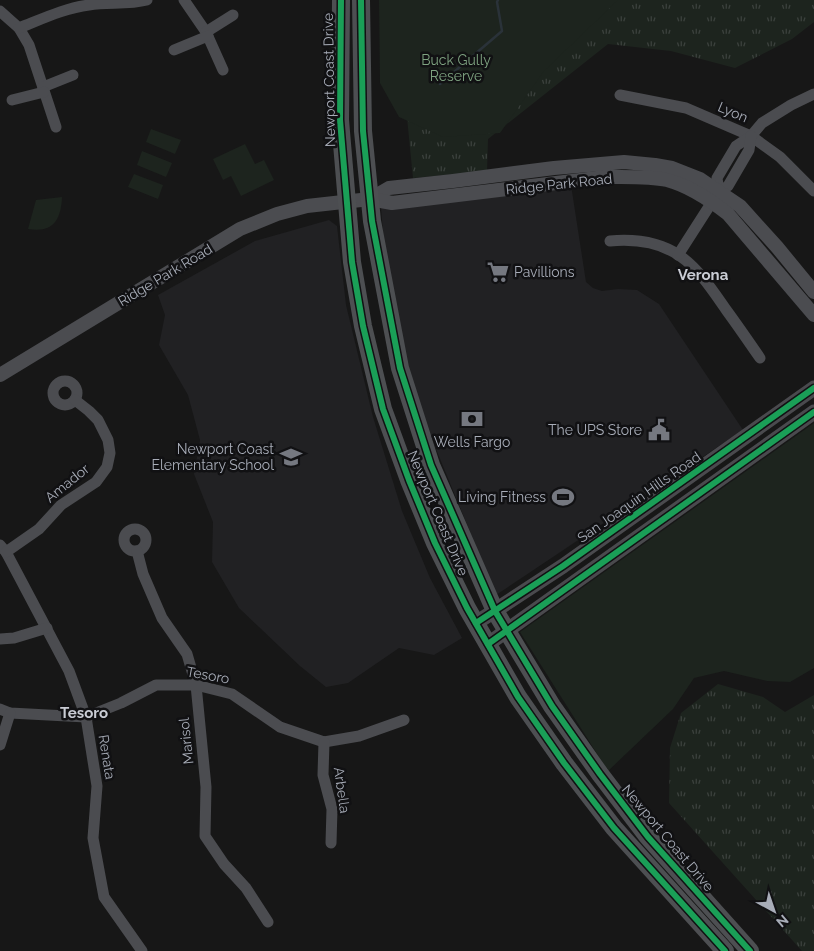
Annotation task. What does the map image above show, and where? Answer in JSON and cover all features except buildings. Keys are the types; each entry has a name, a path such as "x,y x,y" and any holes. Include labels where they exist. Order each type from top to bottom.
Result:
{"main road":[{"name":"Newport Coast Drive","path":"341,0 340,120 352,262 363,326 383,409 409,480 435,543 467,608 518,697 564,763 614,828 725,951"},
{"name":"Newport Coast Drive","path":"361,0 363,131 372,220 400,368 431,465 495,611 552,706 610,788 648,837 750,951"},
{"name":"San Joaquin Hills Road","path":"476,623 562,566 814,388"},
{"path":"488,644 814,412"}],"street":[{"path":"19,28 68,9 97,2 135,3 147,0"},
{"path":"184,0 207,34 223,70"},
{"path":"0,11 19,28 29,45 56,127"},
{"path":"174,50 207,34 233,14"},
{"path":"12,100 44,90 73,75"},
{"path":"678,254 715,196 728,186 749,150 751,136 762,123 791,104 814,94"},
{"name":"Lyon","path":"620,96 686,108 751,136 780,157 814,192"},
{"name":"Ridge Park Road","path":"0,375 240,229 277,214 307,206 370,198 389,188 554,168 624,162 655,164 672,168 700,179 814,315"},
{"name":"Ridge Park Road","path":"715,196 740,206 814,292"},
{"path":"610,241 630,240 649,243 678,254 708,284 760,358"},
{"name":"Amador","path":"3,549 38,529 61,505 96,482 107,467 110,453 108,440 98,420 75,400"},
{"name":"Renata","path":"3,549 69,671 86,717 97,786 94,838 104,897 142,951"},
{"name":"Marisol","path":"137,551 143,574 162,618 187,654 196,685 206,787 205,836 224,864 246,888 268,922"},
{"path":"0,639 14,638 47,628"},
{"name":"Tesoro","path":"5,711 86,717 121,704 156,685 196,685 232,694 280,727 324,742 360,736 404,720"},
{"path":"0,745 5,711"},
{"name":"Arbella","path":"324,742 323,775 332,809 331,843"}],"shaded area":[{"path":"571,185 586,282 593,288 602,291 618,289 637,290 659,304 743,430 496,595 429,432 390,322 381,207"},
{"name":"Newport Coast Elementary School","path":"329,220 337,226 346,305 373,417 402,511 430,578 462,638 434,655 399,648 348,683 326,687 300,666 239,608 212,562 213,522 194,474 200,440 188,395 159,345 165,315 158,295 255,241"}],"green space":[{"name":"Buck Gully Reserve","path":"379,0 618,0 544,71 500,133 443,137 399,117 380,83"},
{"path":"406,0 814,0 814,22 792,39 735,68 671,51 608,44 488,139 487,171 413,178 401,56"},
{"path":"151,129 181,140 175,154 146,142"},
{"path":"245,144 255,164 264,160 274,180 241,196 231,176 223,180 213,159"},
{"path":"142,151 172,163 166,177 137,165"},
{"path":"134,174 163,185 158,199 128,187"},
{"path":"62,197 60,212 54,223 44,229 28,229 36,200"},
{"path":"814,423 814,668 790,682 767,681 724,671 694,678 673,709 608,771 520,632"},
{"path":"718,684 763,697 785,712 814,695 814,951 802,951 669,803 670,748 681,713"}],"waterway":[{"path":"440,84 502,31 498,0"}],"cycle path":[{"path":"341,0 340,120 352,262 363,326 383,409 409,480 435,543 467,608 518,697 564,763 614,828 725,951"},
{"path":"361,0 363,131 372,221 400,368 431,465 495,611 552,706 648,837 750,951"},
{"path":"476,623 563,566 814,388"},
{"path":"488,644 814,412"}],"place":[{"name":"Pavillions","path":"498,272"},
{"name":"Wells Fargo","path":"472,419"},
{"name":"The UPS Store","path":"659,430"},
{"name":"Newport Coast Elementary School","path":"291,457"},
{"name":"Living Fitness","path":"563,497"}],"district":[{"name":"Verona","path":"703,275"},
{"name":"Tesoro","path":"84,713"}]}
